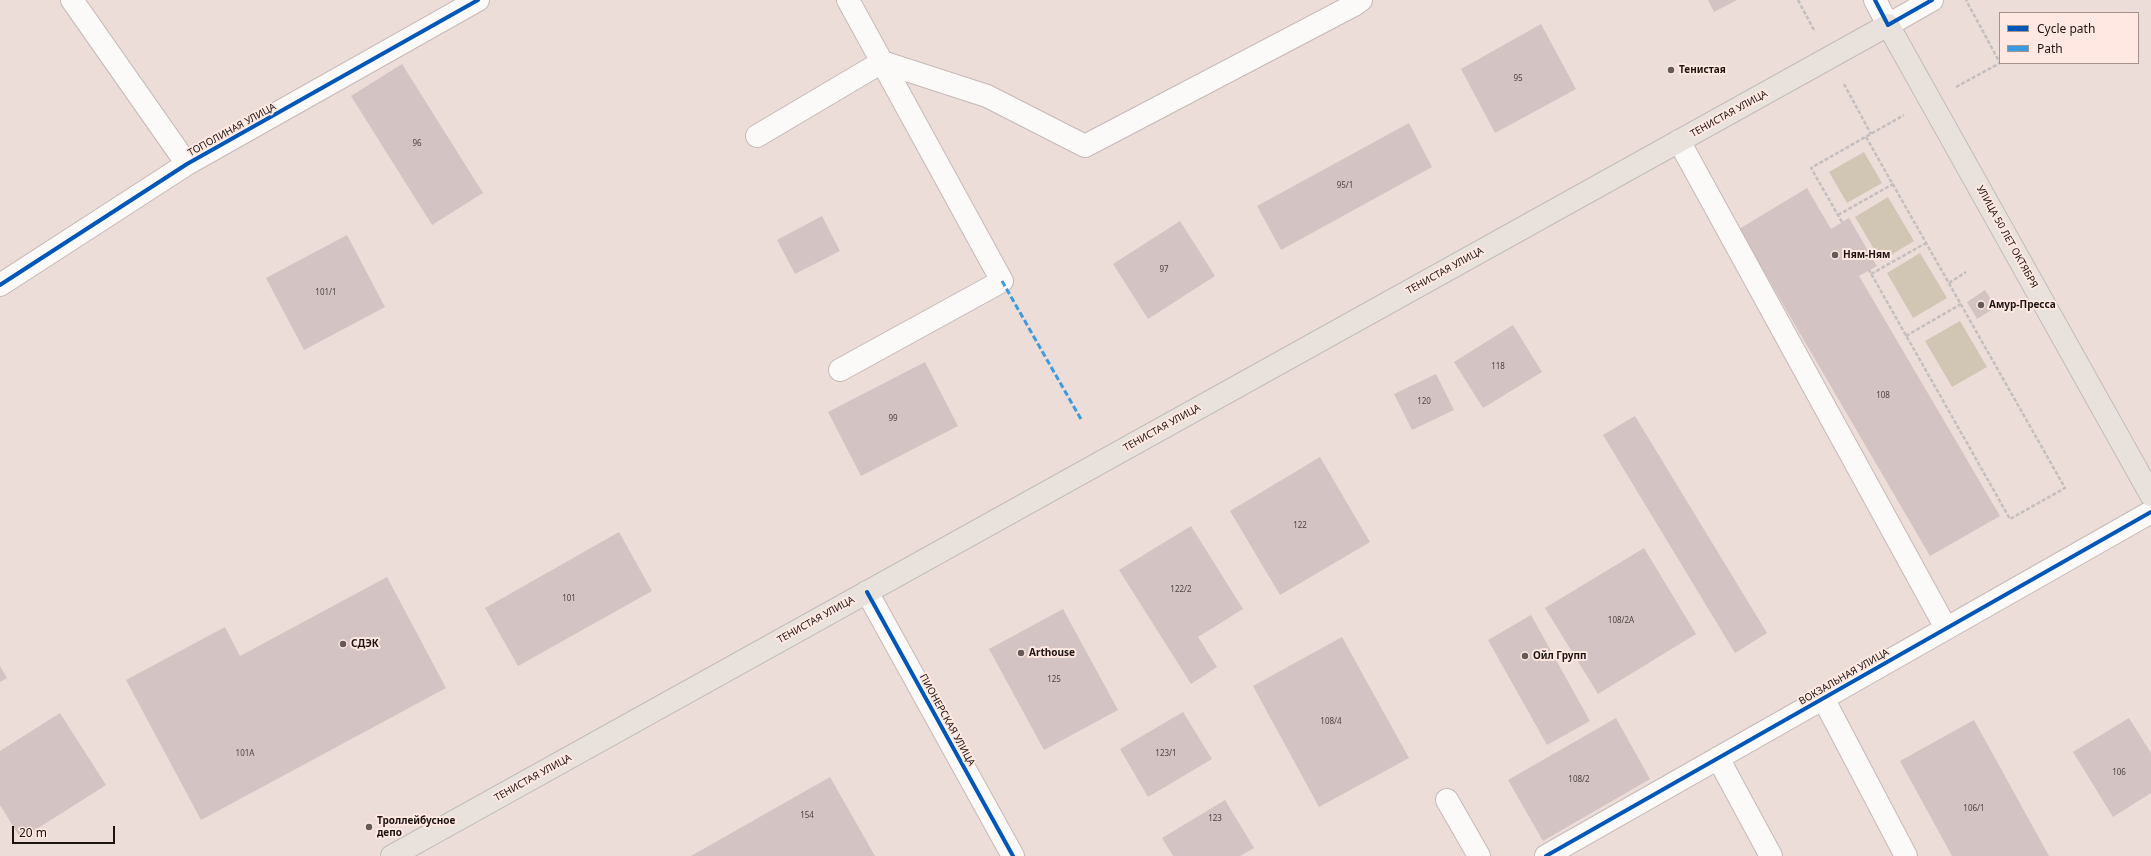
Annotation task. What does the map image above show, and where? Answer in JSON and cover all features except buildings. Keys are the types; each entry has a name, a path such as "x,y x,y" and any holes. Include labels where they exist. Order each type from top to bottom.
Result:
{"main road":[{"name":"УЛИЦА 50 ЛЕТ ОКТЯБРЯ","path":"1888,25 2151,495"},
{"name":"ТЕНИСТАЯ УЛИЦА","path":"392,856 1888,25"}],"street":[{"path":"72,0 187,164"},
{"name":"ТОПОЛИНАЯ УЛИЦА","path":"0,285 187,164 478,0"},
{"path":"840,370 1002,281 848,0"},
{"path":"757,136 882,62 987,96 1085,146 1361,0"},
{"name":"УЛИЦА 50 ЛЕТ ОКТЯБРЯ","path":"1875,0 1888,25"},
{"name":"ТЕНИСТАЯ УЛИЦА","path":"1888,25 1932,0"},
{"path":"1679,142 1946,628"},
{"name":"ВОКЗАЛЬНАЯ УЛИЦА","path":"1546,856 2151,512"},
{"name":"ПИОНЕРСКАЯ УЛИЦА","path":"867,592 1013,856"},
{"path":"1823,698 1906,856"},
{"path":"1718,758 1771,856"},
{"path":"1448,800 1479,856"}],"path":[{"path":"1966,0 1999,61"},
{"path":"1842,222 1811,168 1999,64"},
{"path":"1866,137 2065,488 2010,519 1869,270"},
{"path":"1838,215 1893,184"},
{"path":"1871,274 1926,243"},
{"path":"1949,283 1966,272"},
{"path":"1906,336 1961,304"}],"shaded area":[{"path":"1864,152 1882,183 1847,203 1829,172"},
{"path":"1888,197 1914,241 1881,261 1855,217"},
{"path":"1920,253 1947,298 1913,318 1887,273"},
{"path":"1960,321 1987,367 1952,387 1925,341"}],"marked path":[{"path":"1002,281 1082,421"}],"cycle path":[{"path":"0,285 187,164 478,0"},
{"path":"1875,0 1888,25 1932,0"},
{"path":"1546,856 2151,512"},
{"path":"867,592 1013,856"}],"place":[{"name":"Тенистая","path":"1671,70"},
{"name":"Ням-Ням","path":"1835,255"},
{"name":"Амур-Пресса","path":"1981,305"},
{"name":"СДЭК","path":"343,644"},
{"name":"Arthouse","path":"1021,653"},
{"name":"Ойл Групп","path":"1525,656"},
{"name":"Троллейбусное депо","path":"369,827"}]}
